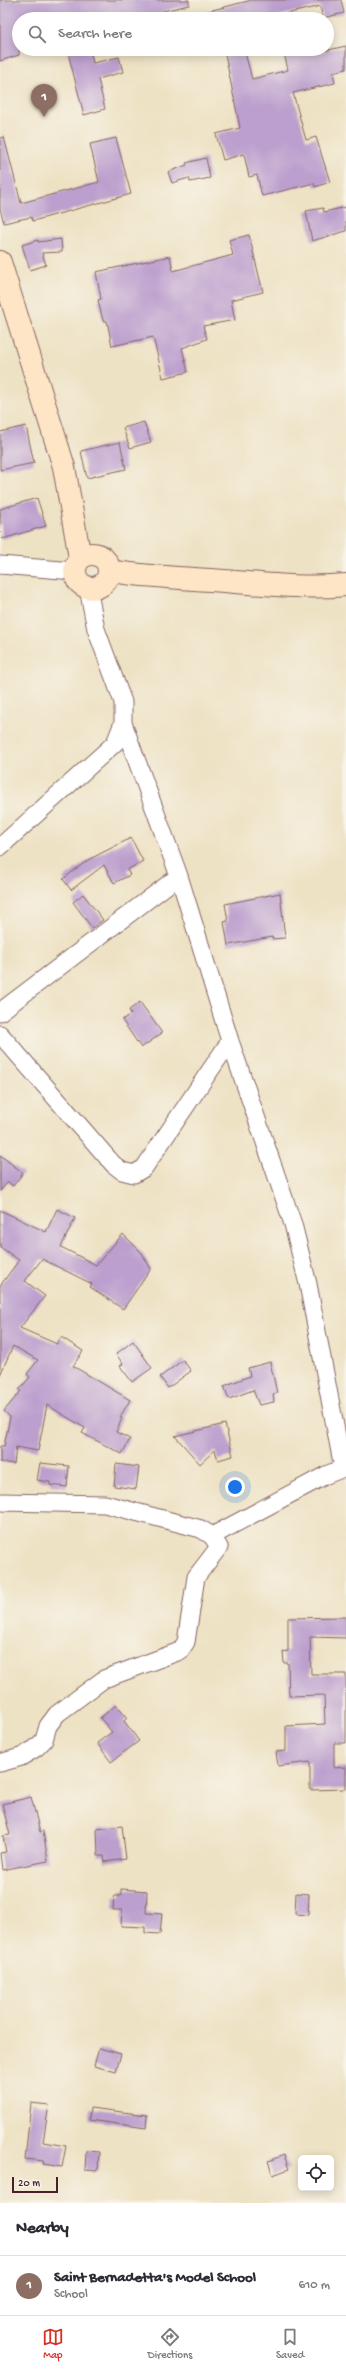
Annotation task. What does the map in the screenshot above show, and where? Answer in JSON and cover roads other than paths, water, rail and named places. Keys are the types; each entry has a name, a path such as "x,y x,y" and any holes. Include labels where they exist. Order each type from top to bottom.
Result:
{"street":[{"path":"0,262 64,466 77,564 78,582 88,588 94,588 105,582 109,571 106,562 98,555 89,554 77,564 0,566"},
{"path":"109,571 148,577 324,587 346,585"},
{"path":"88,588 96,629 123,702 123,723 179,876 230,1041 293,1224 308,1284 345,1468 326,1474 212,1536"},
{"path":"0,847 115,743 123,723"},
{"path":"0,1012 179,876"},
{"path":"0,1034 113,1164 122,1171 134,1174 144,1168 230,1041"},
{"path":"0,1502 105,1504 201,1529 212,1536 219,1547 196,1577 186,1642 180,1651 104,1679 57,1714 48,1726 44,1740 36,1748 21,1757 0,1763"}],"place":[{"name":"Saint Bernadetta's Model School","path":"44,117"}]}
